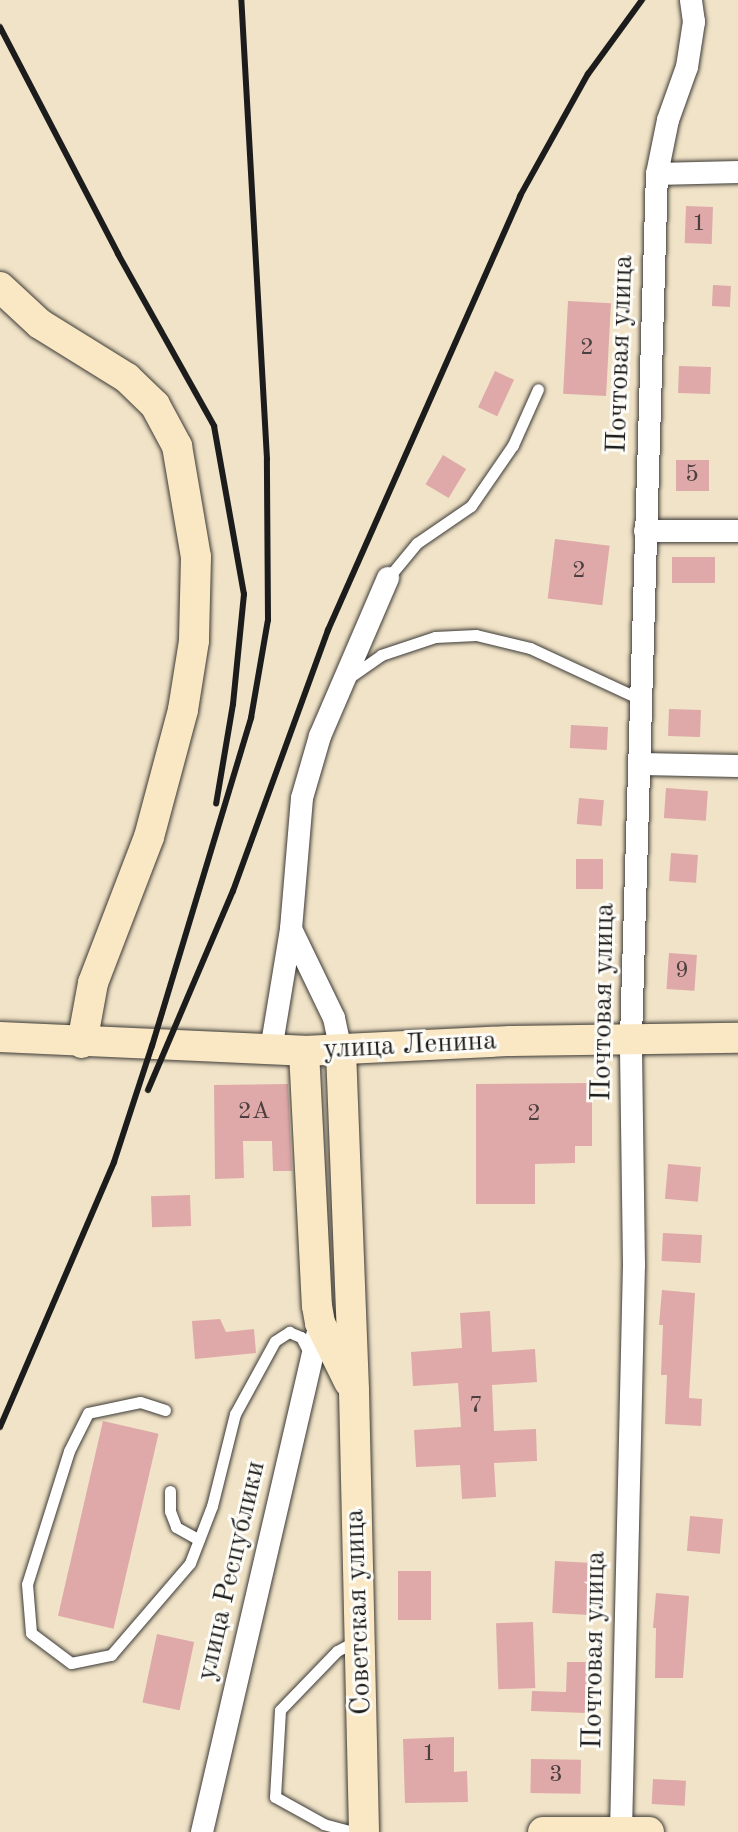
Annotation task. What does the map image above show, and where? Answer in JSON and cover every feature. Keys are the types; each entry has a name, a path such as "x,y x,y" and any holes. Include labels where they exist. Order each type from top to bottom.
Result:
{"street":[{"name":"Почтовая улица","path":"630,1831 634,1265 631,1038 641,764 645,531 657,174 668,120 687,67 694,22 691,0"},
{"path":"657,174 738,172"},
{"path":"0,287 40,324 127,378 155,405 177,446 196,557 194,641 183,710 149,837 93,983 82,1043"},
{"path":"645,531 738,531"},
{"path":"271,1050 291,929 302,798 320,736 388,578"},
{"path":"641,764 738,766"},
{"path":"291,929 334,1018 341,1051"},
{"name":"улица Ленина","path":"0,1037 304,1051 631,1038 738,1038"},
{"name":"Советская улица","path":"304,1051 320,1323 354,1391"},
{"name":"Советская улица","path":"341,1051 354,1391 364,1832"},
{"name":"улица Республики","path":"202,1832 320,1323"},
{"path":"543,1832 630,1831"}],"lane":[{"path":"388,578 417,543 471,506 513,445 538,389"},
{"path":"342,683 381,655 435,637 476,635 530,648 642,700"},
{"path":"165,1410 140,1402 88,1413 69,1451 27,1584 31,1633 71,1663 111,1655 190,1563 212,1506 235,1414 275,1341 289,1332 301,1337 311,1360"},
{"path":"170,1491 170,1511 176,1527 199,1540"},
{"path":"353,1832 324,1824 275,1797 280,1710 337,1651 358,1640"}],"building":[{"path":"686,206 713,207 712,244 685,243"},
{"path":"713,285 731,286 730,307 712,306"},
{"path":"568,301 611,303 606,396 563,394"},
{"path":"679,366 711,367 710,394 678,393"},
{"path":"495,371 514,380 497,416 478,407"},
{"path":"443,455 466,469 449,498 425,484"},
{"path":"676,460 709,460 709,491 676,491"},
{"path":"555,539 610,546 602,605 548,599"},
{"path":"672,557 715,557 715,583 672,583"},
{"path":"669,709 701,710 700,737 668,736"},
{"path":"571,725 608,727 607,750 570,748"},
{"path":"666,788 708,791 706,821 664,818"},
{"path":"579,798 604,800 602,826 577,824"},
{"path":"671,853 698,855 696,883 669,881"},
{"path":"576,859 603,859 603,889 576,889"},
{"path":"669,953 697,955 694,991 666,989"},
{"path":"592,1083 592,1146 575,1146 575,1163 535,1164 535,1204 476,1204 476,1084"},
{"path":"288,1084 292,1171 273,1171 272,1141 243,1141 244,1178 215,1179 214,1085"},
{"path":"668,1164 701,1167 698,1202 665,1199"},
{"path":"190,1195 191,1226 152,1227 151,1196"},
{"path":"663,1233 702,1235 700,1263 662,1261"},
{"path":"662,1290 695,1293 689,1398 702,1399 701,1426 665,1424 667,1375 661,1375 663,1325 659,1325"},
{"path":"490,1311 492,1352 535,1349 537,1382 492,1385 494,1431 536,1429 537,1461 494,1463 496,1497 462,1499 460,1465 416,1467 414,1430 461,1427 458,1383 413,1386 411,1352 462,1348 460,1313"},
{"path":"220,1319 226,1332 254,1329 256,1353 195,1359 192,1321"},
{"path":"103,1421 159,1434 114,1629 58,1616"},
{"path":"690,1516 723,1519 720,1554 687,1551"},
{"path":"555,1561 593,1563 590,1615 552,1613"},
{"path":"398,1571 431,1571 431,1620 398,1620"},
{"path":"656,1593 689,1596 683,1678 655,1678 656,1628 653,1628"},
{"path":"533,1622 535,1688 498,1689 496,1623"},
{"path":"157,1634 194,1642 180,1710 142,1702"},
{"path":"567,1662 588,1662 587,1713 531,1711 532,1691 566,1692"},
{"path":"454,1737 454,1772 467,1771 468,1802 405,1803 403,1739"},
{"path":"531,1759 581,1760 580,1794 530,1793"},
{"path":"653,1779 686,1781 685,1806 652,1804"}],"railway":[{"path":"0,1427 114,1162 251,718 268,620 267,459 241,0"},
{"path":"148,1090 233,891 328,630 520,196 588,74 642,0"},
{"path":"0,27 118,254 214,426 244,594 233,704 216,804"}]}
